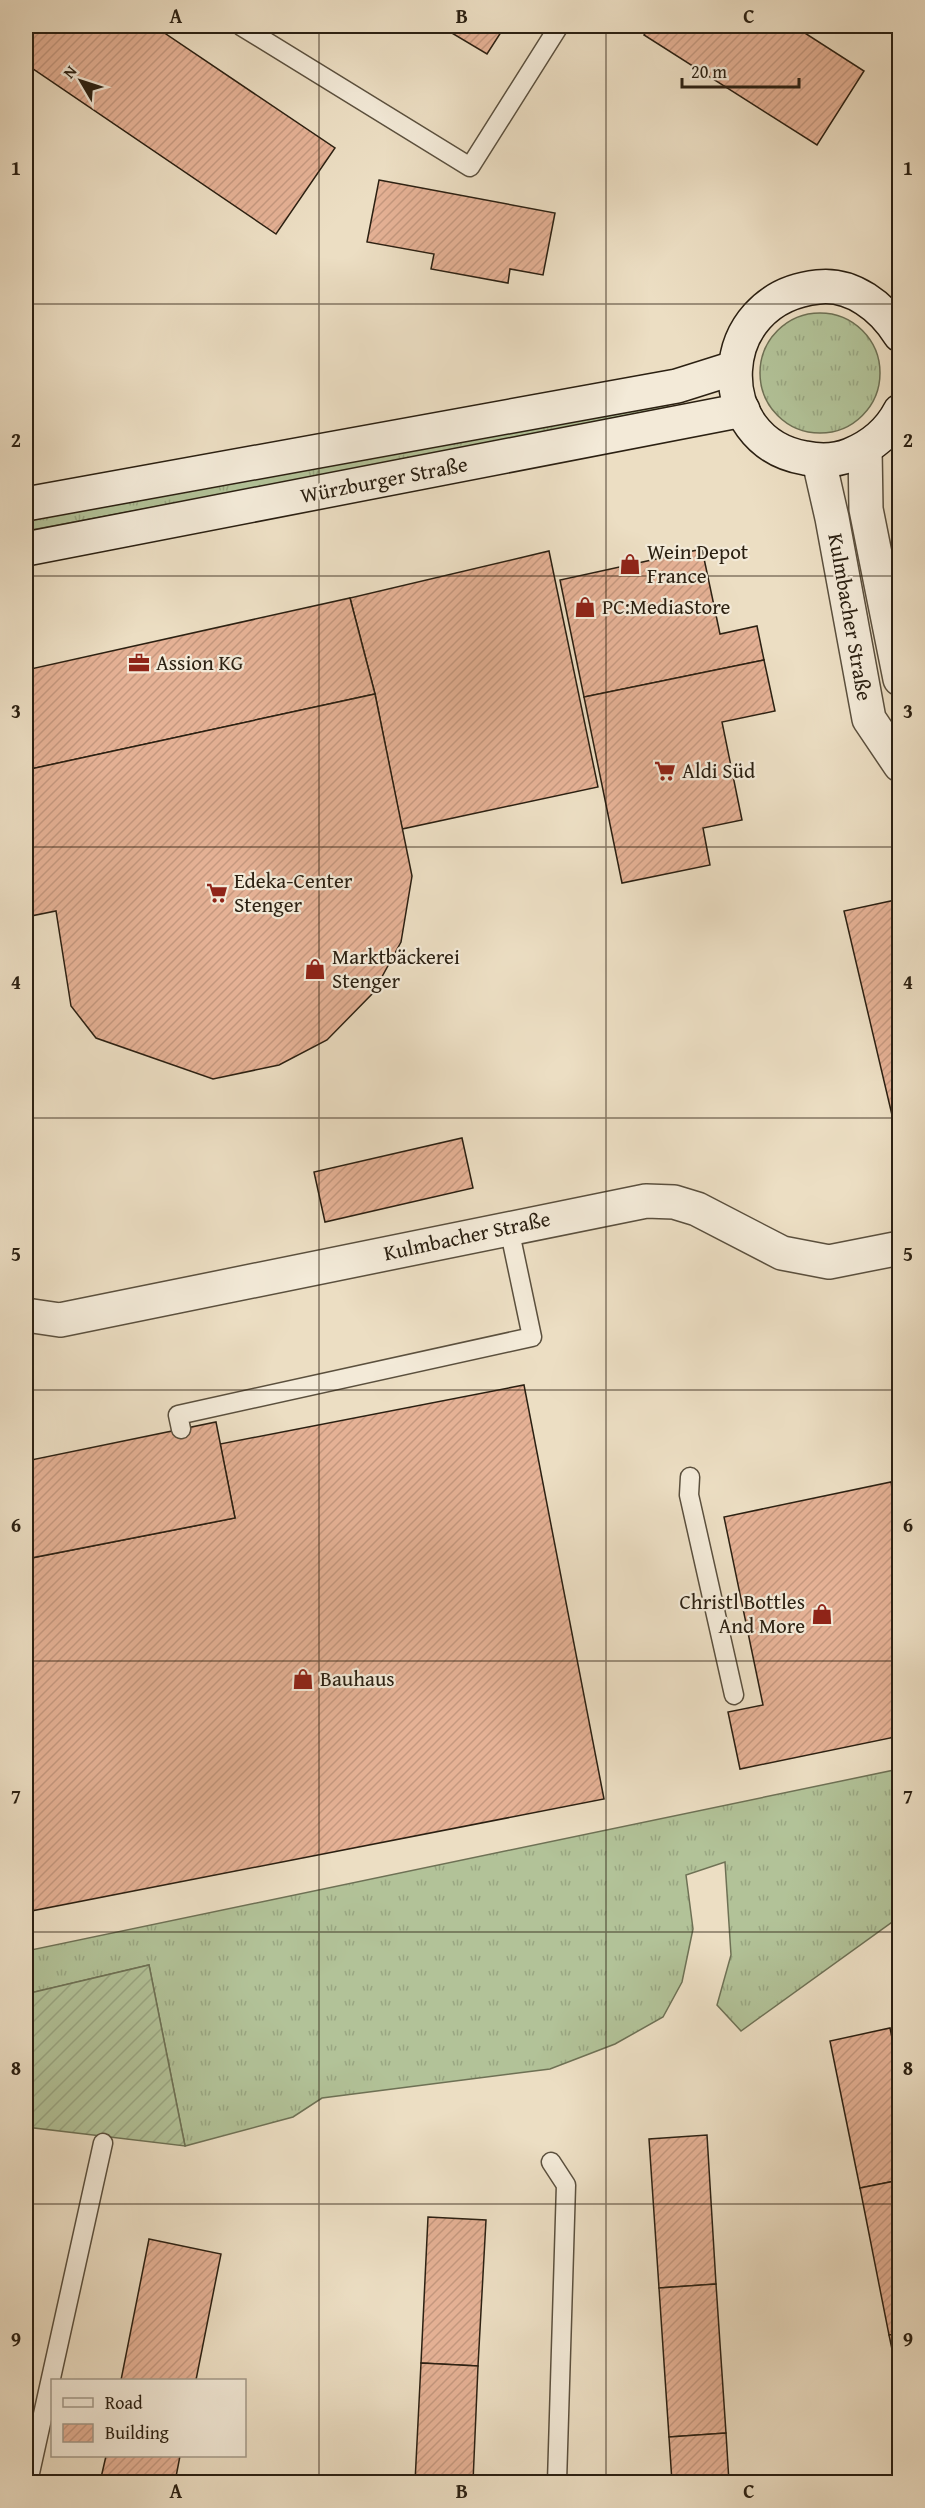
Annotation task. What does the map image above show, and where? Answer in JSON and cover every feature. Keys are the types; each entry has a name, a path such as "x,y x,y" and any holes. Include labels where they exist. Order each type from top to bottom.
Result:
{"main road":[{"path":"900,335 890,319 870,301 846,290 820,286 794,291 770,303 751,322 739,346 734,368 736,390 743,411 756,431 774,446 795,457 819,461 842,458 865,449 882,436 900,411"},
{"name":"Würzburger Straße","path":"26,504 677,386 734,368"},
{"name":"Würzburger Straße","path":"26,549 743,411"},
{"name":"Kulmbacher Straße","path":"865,449 866,509 900,679"},
{"name":"Kulmbacher Straße","path":"819,461 832,518 869,720 900,765"},
{"name":"Kulmbacher Straße","path":"26,1315 60,1320 646,1201 674,1202 698,1209 782,1253 829,1262 900,1248"}],"lane":[{"path":"241,26 471,166 559,26"},
{"path":"181,1429 178,1415 532,1337 509,1228"},
{"path":"690,1477 689,1495 734,1695"},
{"path":"28,2482 103,2143"},
{"path":"551,2162 566,2185 557,2482"}],"green space":[{"path":"820,313 843,317 863,330 876,350 880,373 876,396 863,416 843,429 820,433 797,429 777,416 764,396 760,373 764,350 777,330 797,317"},
{"path":"666,399 668,411 26,531 26,519"},
{"path":"899,1769 899,1917 741,2031 717,2005 731,1955 725,1862 686,1875 693,1929 682,1982 663,2017 615,2044 550,2069 322,2098 293,2117 185,2146 149,1965 26,1994 26,1951"},
{"path":"149,1965 185,2146 26,2127 26,1994"}],"building":[{"path":"26,26 154,26 335,148 276,234 26,64"},
{"path":"440,26 505,26 487,54"},
{"path":"650,26 794,26 864,71 817,145 644,35"},
{"path":"379,180 555,213 543,275 510,269 508,283 431,269 434,254 367,242"},
{"path":"702,549 720,634 757,626 764,660 584,697 560,580"},
{"path":"549,551 598,787 402,829 375,694 350,598"},
{"path":"350,598 375,694 26,770 26,670"},
{"name":"Aldi Süd","path":"764,660 775,711 722,722 742,820 703,828 710,865 622,883 584,697"},
{"name":"Edeka-Center Stenger","path":"375,694 412,876 401,942 373,993 327,1040 279,1065 213,1079 96,1038 71,1006 56,911 26,917 26,770"},
{"path":"900,899 900,1149 844,911"},
{"path":"462,1138 473,1188 325,1222 314,1172"},
{"name":"Bauhaus","path":"524,1385 604,1799 26,1912 26,1559 235,1518 220,1444"},
{"path":"216,1422 235,1518 26,1559 26,1461"},
{"name":"Christl Bottles And More","path":"891,1482 900,1524 900,1736 740,1769 728,1712 763,1705 724,1517"},
{"path":"890,2028 900,2077 900,2180 860,2188 830,2041"},
{"path":"707,2135 716,2284 659,2288 649,2139"},
{"path":"900,2180 900,2333 889,2335 860,2188"},
{"path":"428,2217 486,2220 478,2366 421,2363"},
{"path":"149,2239 221,2254 196,2379 121,2379"},
{"path":"716,2284 726,2433 669,2437 659,2288"},
{"path":"900,2333 900,2387 889,2335"},
{"path":"421,2363 478,2366 473,2482 415,2482"},
{"path":"726,2433 729,2482 672,2482 669,2437"},
{"path":"106,2457 180,2457 175,2482 100,2482"}],"place":[{"name":"Wein Depot France","path":"630,564"},
{"name":"PC:MediaStore","path":"585,607"},
{"name":"Assion KG","path":"139,663"},
{"name":"Aldi Süd","path":"665,771"},
{"name":"Edeka-Center Stenger","path":"217,893"},
{"name":"Marktbäckerei Stenger","path":"315,969"},
{"name":"Christl Bottles And More","path":"822,1614"},
{"name":"Bauhaus","path":"303,1679"}]}
